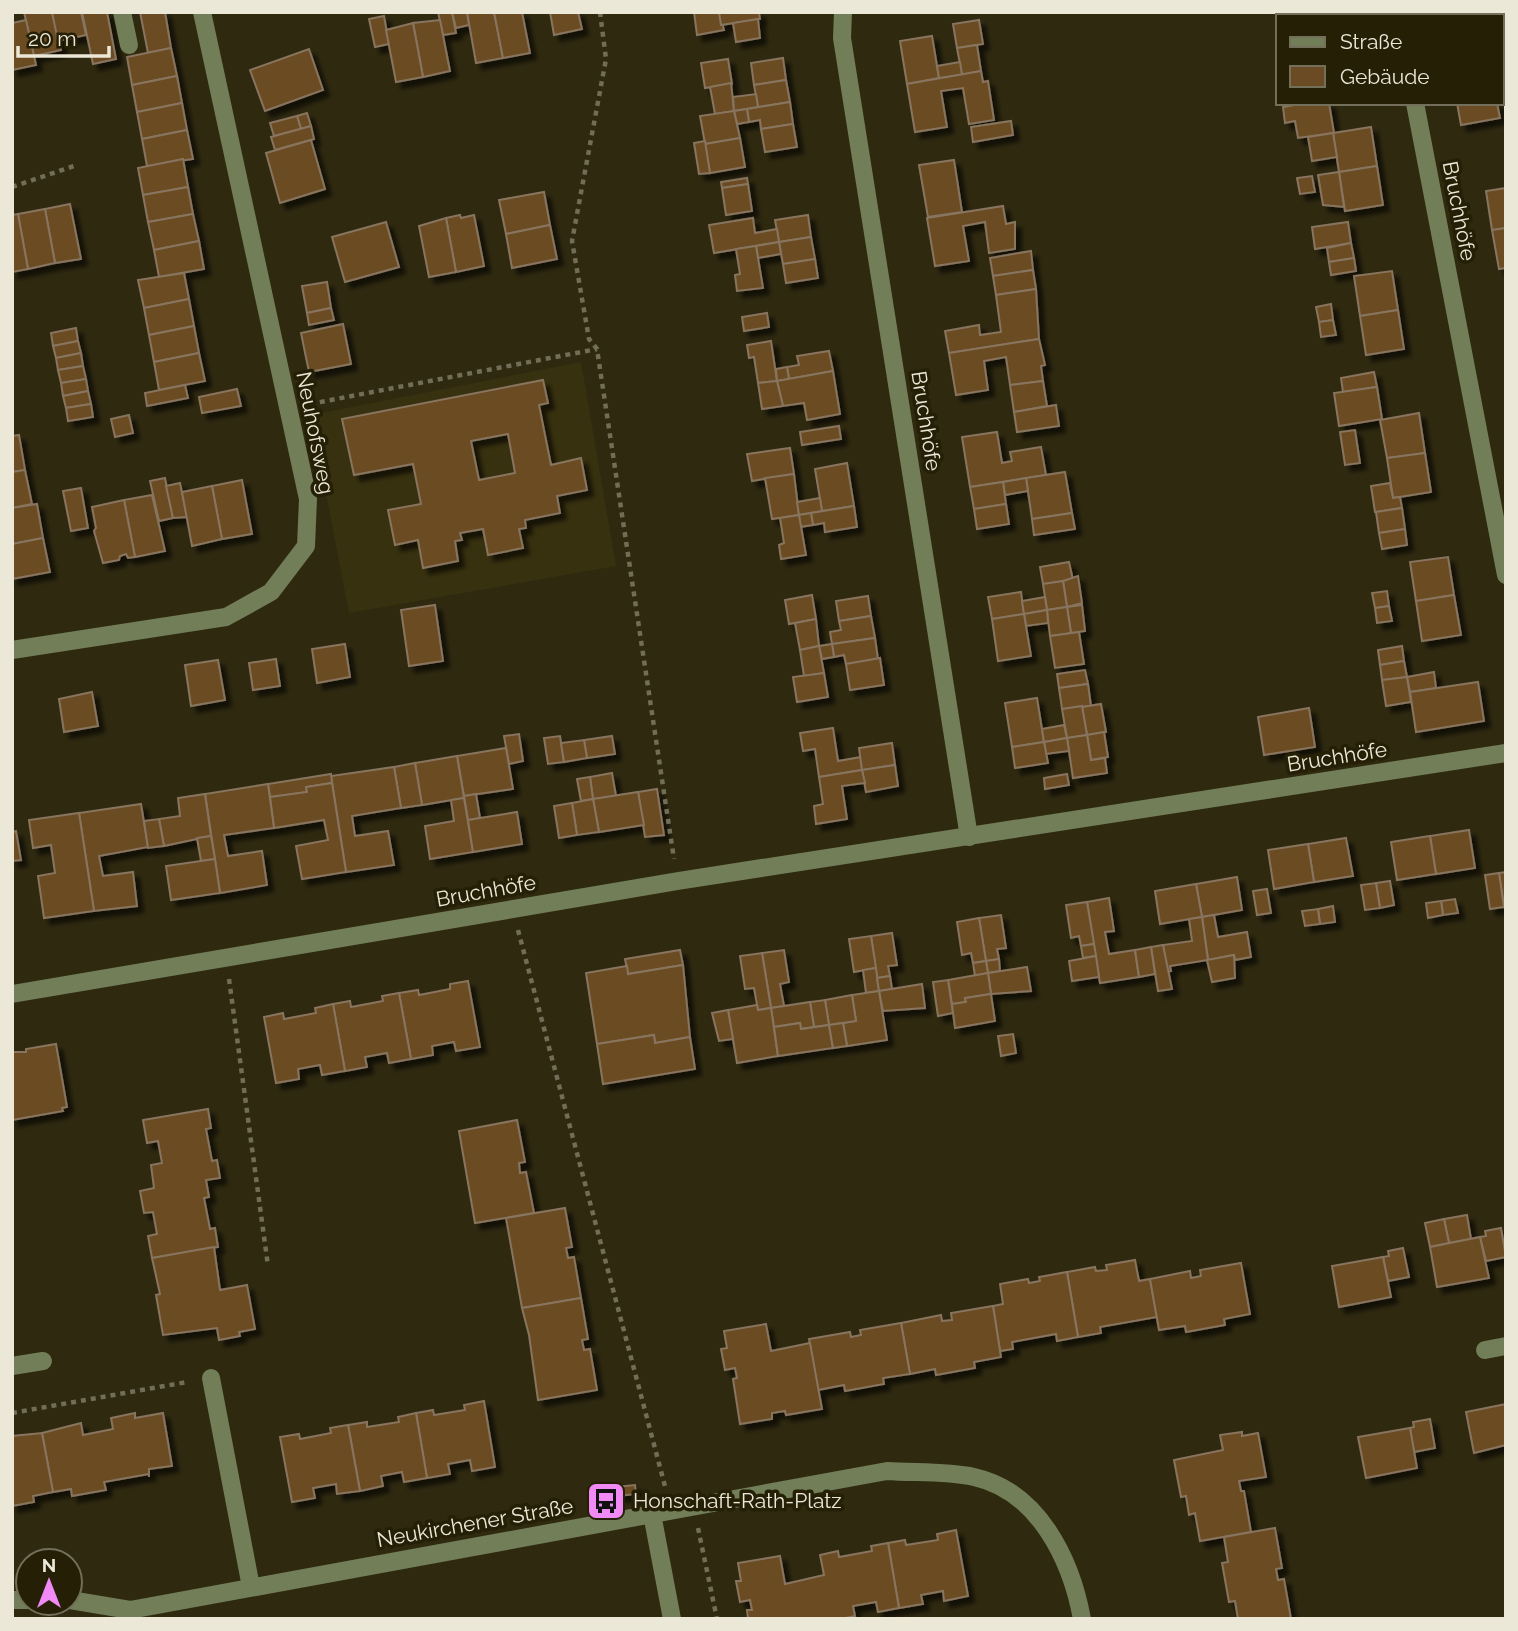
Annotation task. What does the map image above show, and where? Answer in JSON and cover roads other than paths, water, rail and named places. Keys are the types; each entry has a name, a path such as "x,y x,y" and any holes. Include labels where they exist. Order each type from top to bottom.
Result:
{"street":[{"path":"122,12 129,45"},
{"name":"Neuhofsweg","path":"12,650 226,617 271,592 306,545 308,499 202,12"},
{"name":"Bruchhöfe","path":"843,12 842,38 969,837"},
{"name":"Bruchhöfe","path":"1415,105 1506,575"},
{"name":"Bruchhöfe","path":"12,994 678,881 1506,753"},
{"path":"1485,1350 1506,1346"},
{"path":"12,1366 43,1360"},
{"path":"211,1378 251,1587"},
{"name":"Neukirchener Straße","path":"84,1604 130,1615 251,1587 887,1471 974,1477 1014,1493 1053,1538 1068,1566 1082,1619"},
{"path":"661,1512 672,1619"}],"place":[{"name":"Honschaft-Rath-Platz","path":"606,1501"}]}
